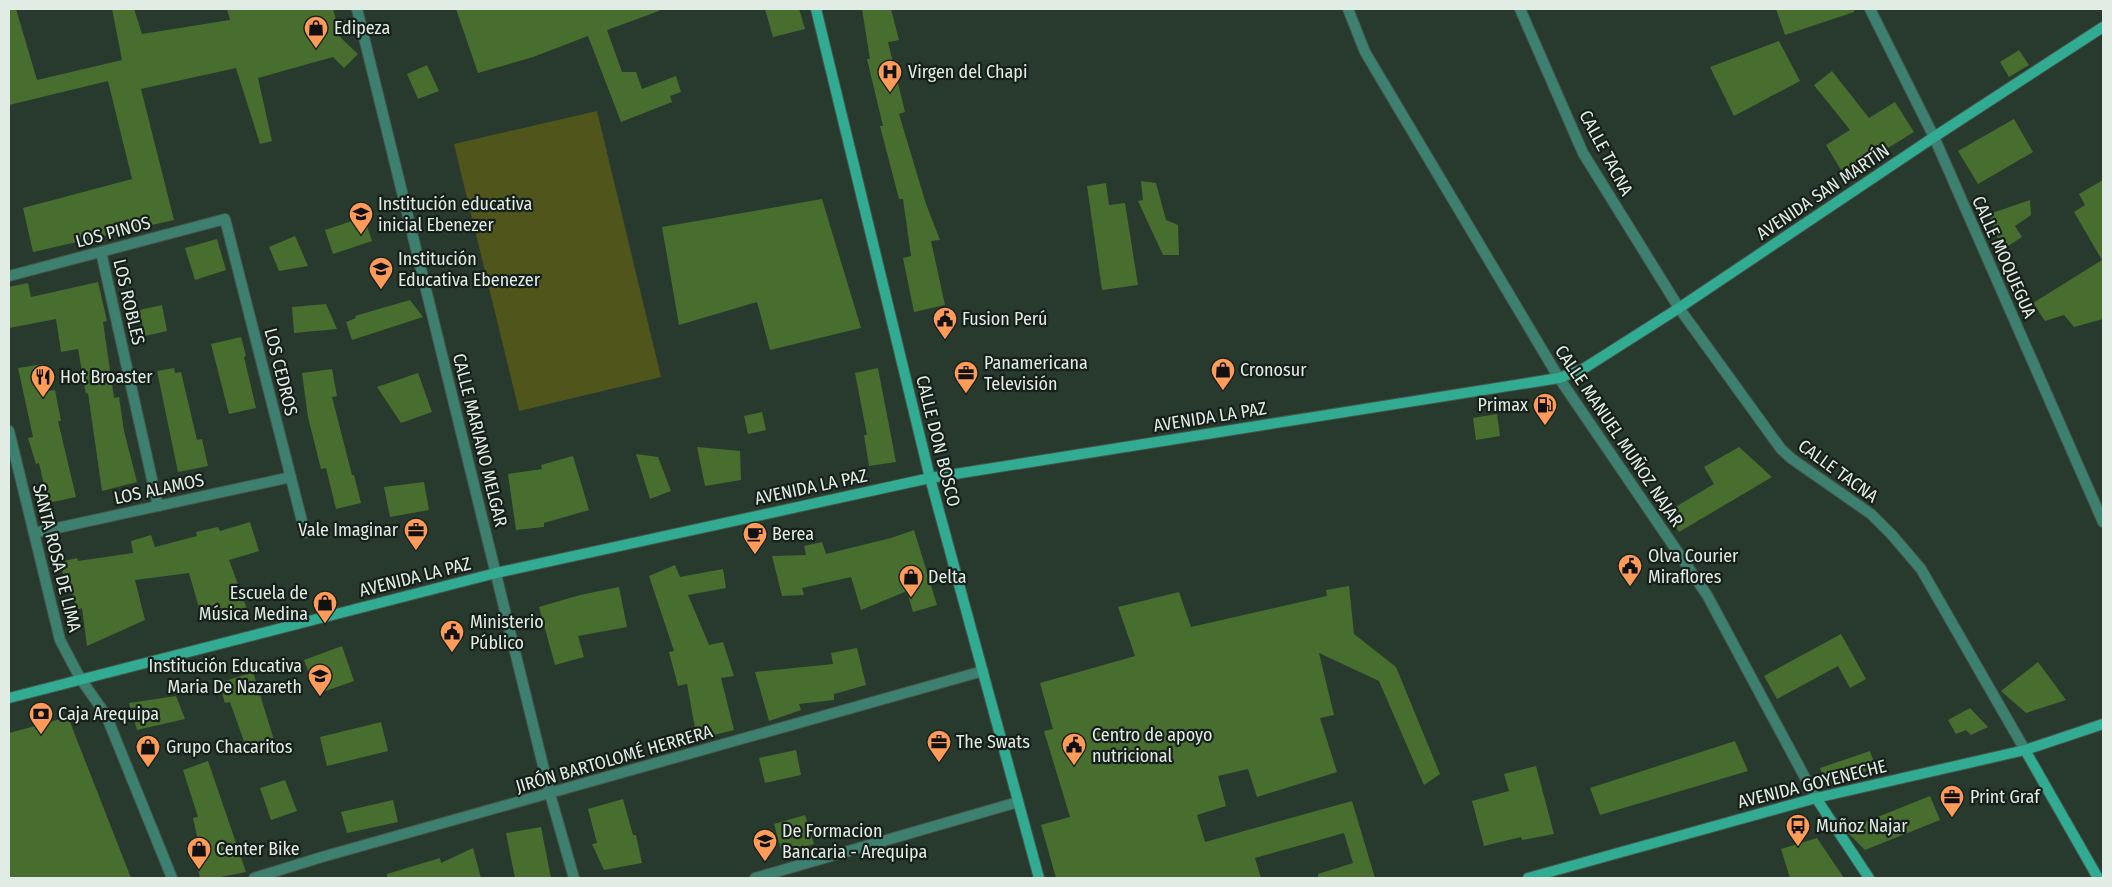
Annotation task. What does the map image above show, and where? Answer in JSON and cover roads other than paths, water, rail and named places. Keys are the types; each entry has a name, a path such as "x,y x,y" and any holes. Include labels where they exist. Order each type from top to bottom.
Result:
{"street":[{"name":"CALLE MARIANO MELGAR","path":"356,9 550,794 574,878"},
{"name":"CALLE DON BOSCO","path":"816,9 930,478 1039,878"},
{"name":"CALLE MANUEL MUÑOZ NAJAR","path":"1348,9 1365,52 1559,378 1707,595 1816,798 1869,878"},
{"name":"CALLE TACNA","path":"1520,9 1583,153 1679,308 1781,449 1792,460 1871,514 1921,569 2098,878"},
{"name":"CALLE MOQUEGUA","path":"1870,9 1934,137 2103,522"},
{"name":"AVENIDA SAN MARTÍN","path":"1559,378 1583,368 1679,308 1934,137 2103,27"},
{"name":"LOS PINOS","path":"9,276 225,219"},
{"name":"LOS CEDROS","path":"225,219 305,533"},
{"name":"LOS ROBLES","path":"101,252 158,506"},
{"name":"AVENIDA LA PAZ","path":"9,698 80,678 496,573 930,478 1559,378"},
{"name":"SANTA ROSA DE LIMA","path":"9,431 60,640 80,678 106,715 172,878"},
{"name":"LOS ALAMOS","path":"34,533 291,477"},
{"name":"JIRÓN BARTOLOMÉ HERRERA","path":"254,878 322,857 983,671"},
{"name":"AVENIDA GOYENECHE","path":"1528,878 1816,798 2025,750 2103,724"},
{"path":"755,878 1018,802"}],"place":[{"name":"Edipeza","path":"316,49"},
{"name":"Virgen del Chapi","path":"890,93"},
{"name":"Institución educativa inicial Ebenezer","path":"361,235"},
{"name":"Institución Educativa Ebenezer","path":"381,290"},
{"name":"Fusion Perú","path":"945,340"},
{"name":"Cronosur","path":"1223,391"},
{"name":"Panamericana Televisión","path":"966,394"},
{"name":"Hot Broaster","path":"43,398"},
{"name":"Primax","path":"1545,426"},
{"name":"Vale Imaginar","path":"416,551"},
{"name":"Berea","path":"755,555"},
{"name":"Olva Courier Miraflores","path":"1630,587"},
{"name":"Delta","path":"911,598"},
{"name":"Escuela de Música Medina","path":"325,624"},
{"name":"Ministerio Público","path":"452,653"},
{"name":"Institución Educativa Maria De Nazareth","path":"320,697"},
{"name":"Caja Arequipa","path":"41,735"},
{"name":"The Swats","path":"939,763"},
{"name":"Centro de apoyo nutricional","path":"1074,766"},
{"name":"Grupo Chacaritos","path":"148,768"},
{"name":"Print Graf","path":"1952,818"},
{"name":"Muñoz Najar","path":"1798,847"},
{"name":"De Formacion Bancaria - Arequipa","path":"765,862"},
{"name":"Center Bike","path":"199,870"}]}
